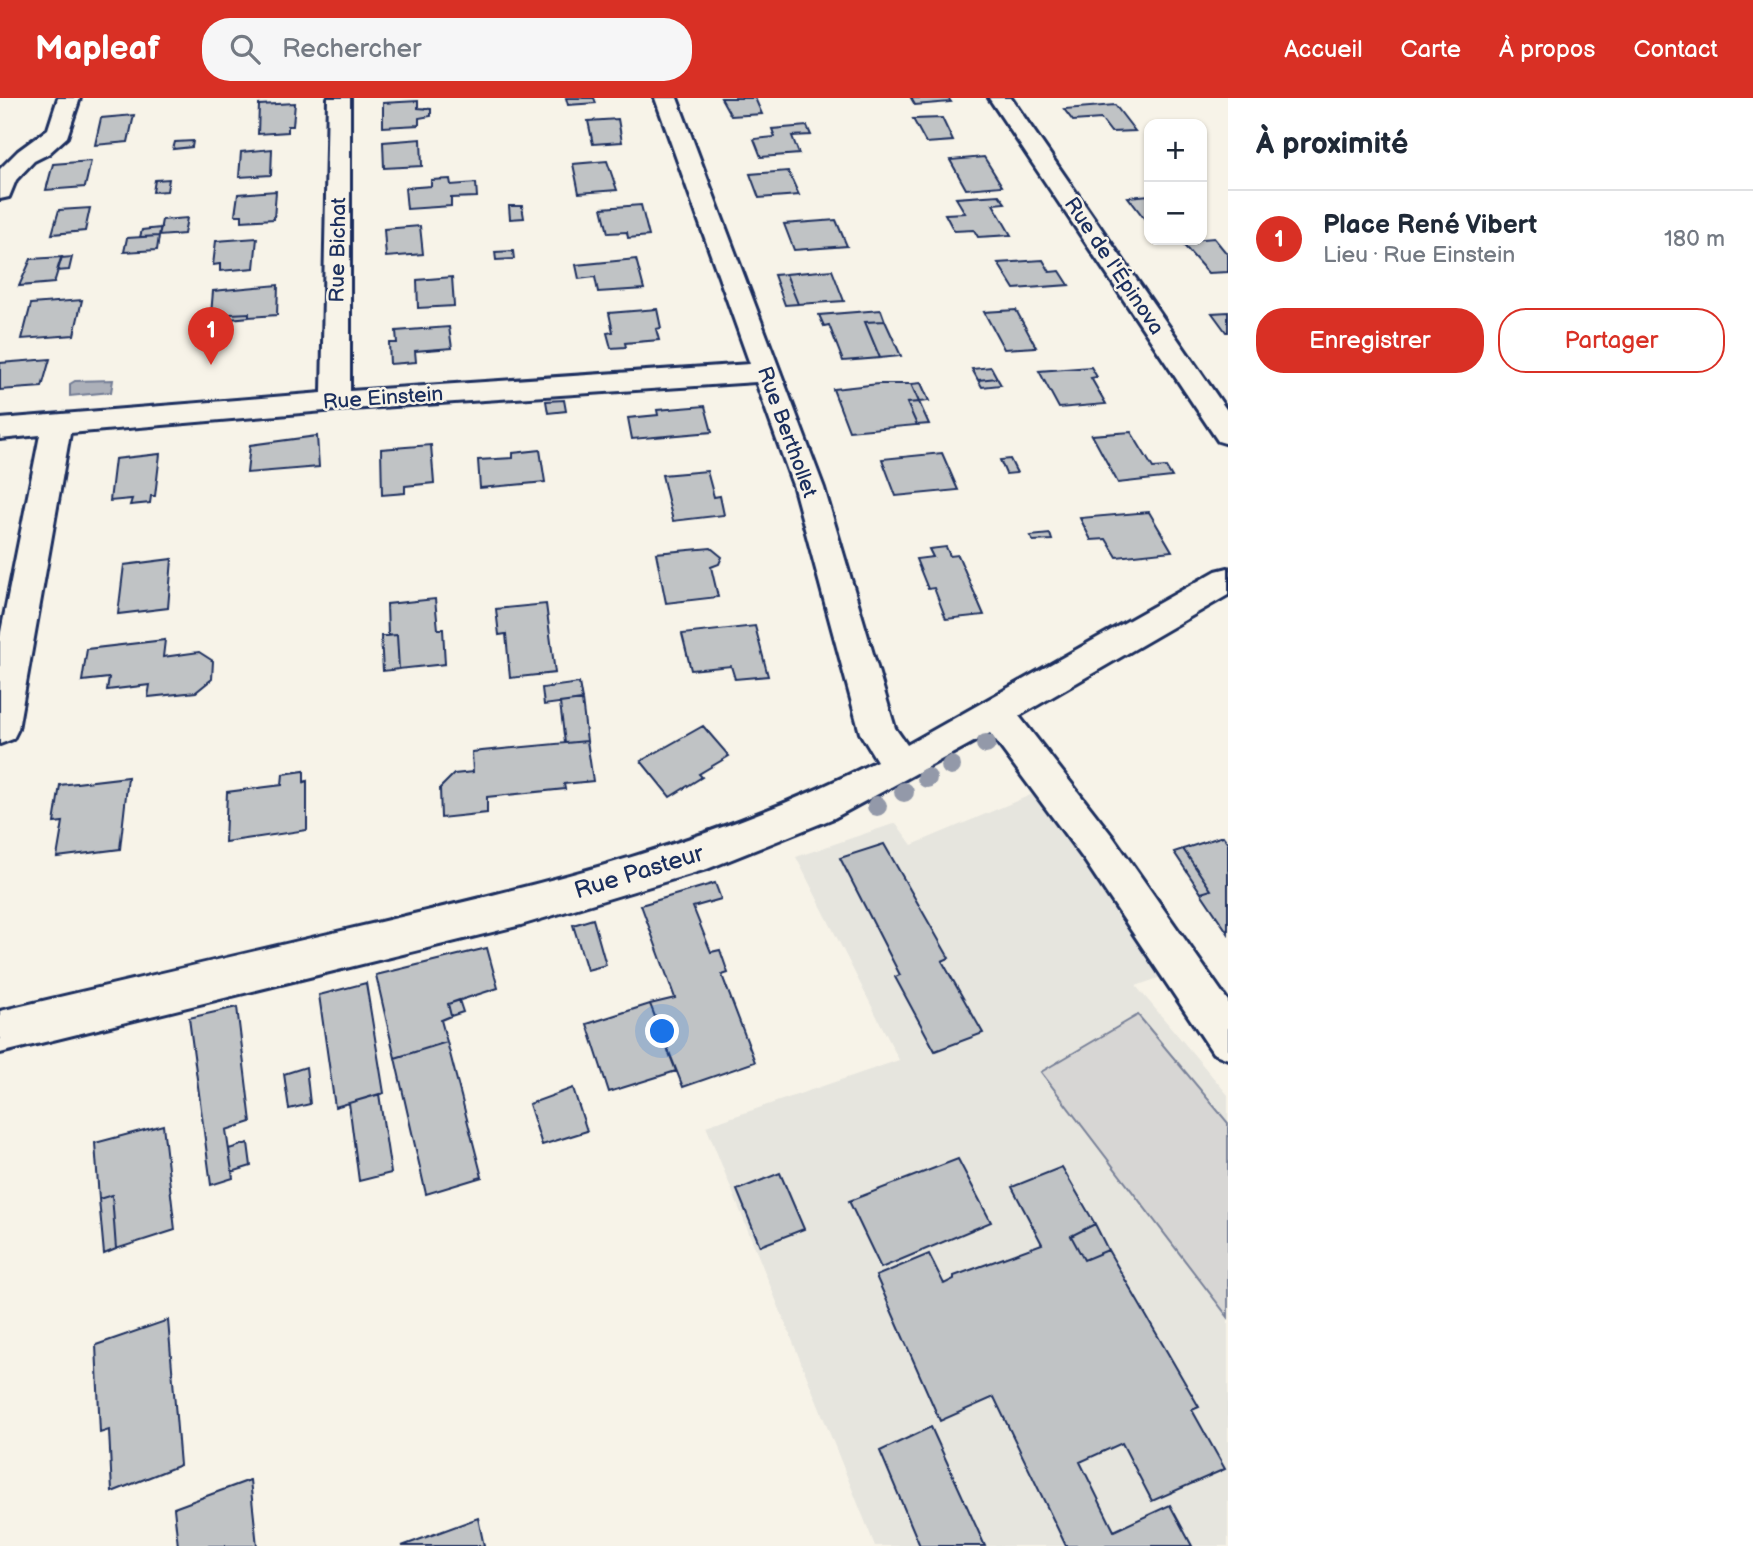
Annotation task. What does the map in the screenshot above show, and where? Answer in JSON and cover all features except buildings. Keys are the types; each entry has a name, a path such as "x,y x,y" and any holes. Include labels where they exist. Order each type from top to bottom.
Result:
{"street":[{"path":"0,192 5,178 26,156 40,149 59,132 69,98"},
{"name":"Rue Bichat","path":"336,401 339,98"},
{"name":"Rue Berthollet","path":"666,98 808,488 878,733 901,766"},
{"name":"Rue de l'Épinova","path":"1000,98 1228,434"},
{"name":"Rue Einstein","path":"0,429 336,401 766,372"},
{"path":"0,729 57,424"},
{"name":"Rue Pasteur","path":"0,1032 534,903 707,852 821,807 901,766 1228,580"},
{"path":"996,713 1100,849 1228,1038"}],"shaded area":[{"path":"113,380 111,392 70,396 70,384 75,381"},
{"path":"1033,794 1164,976 1136,986 1228,1095 1228,1546 875,1546 706,1126 899,1060 796,857 896,823 912,845"},
{"path":"1138,1015 1228,1123 1228,1317 1041,1072"}],"place":[{"name":"Place René Vibert","path":"211,365"}]}
